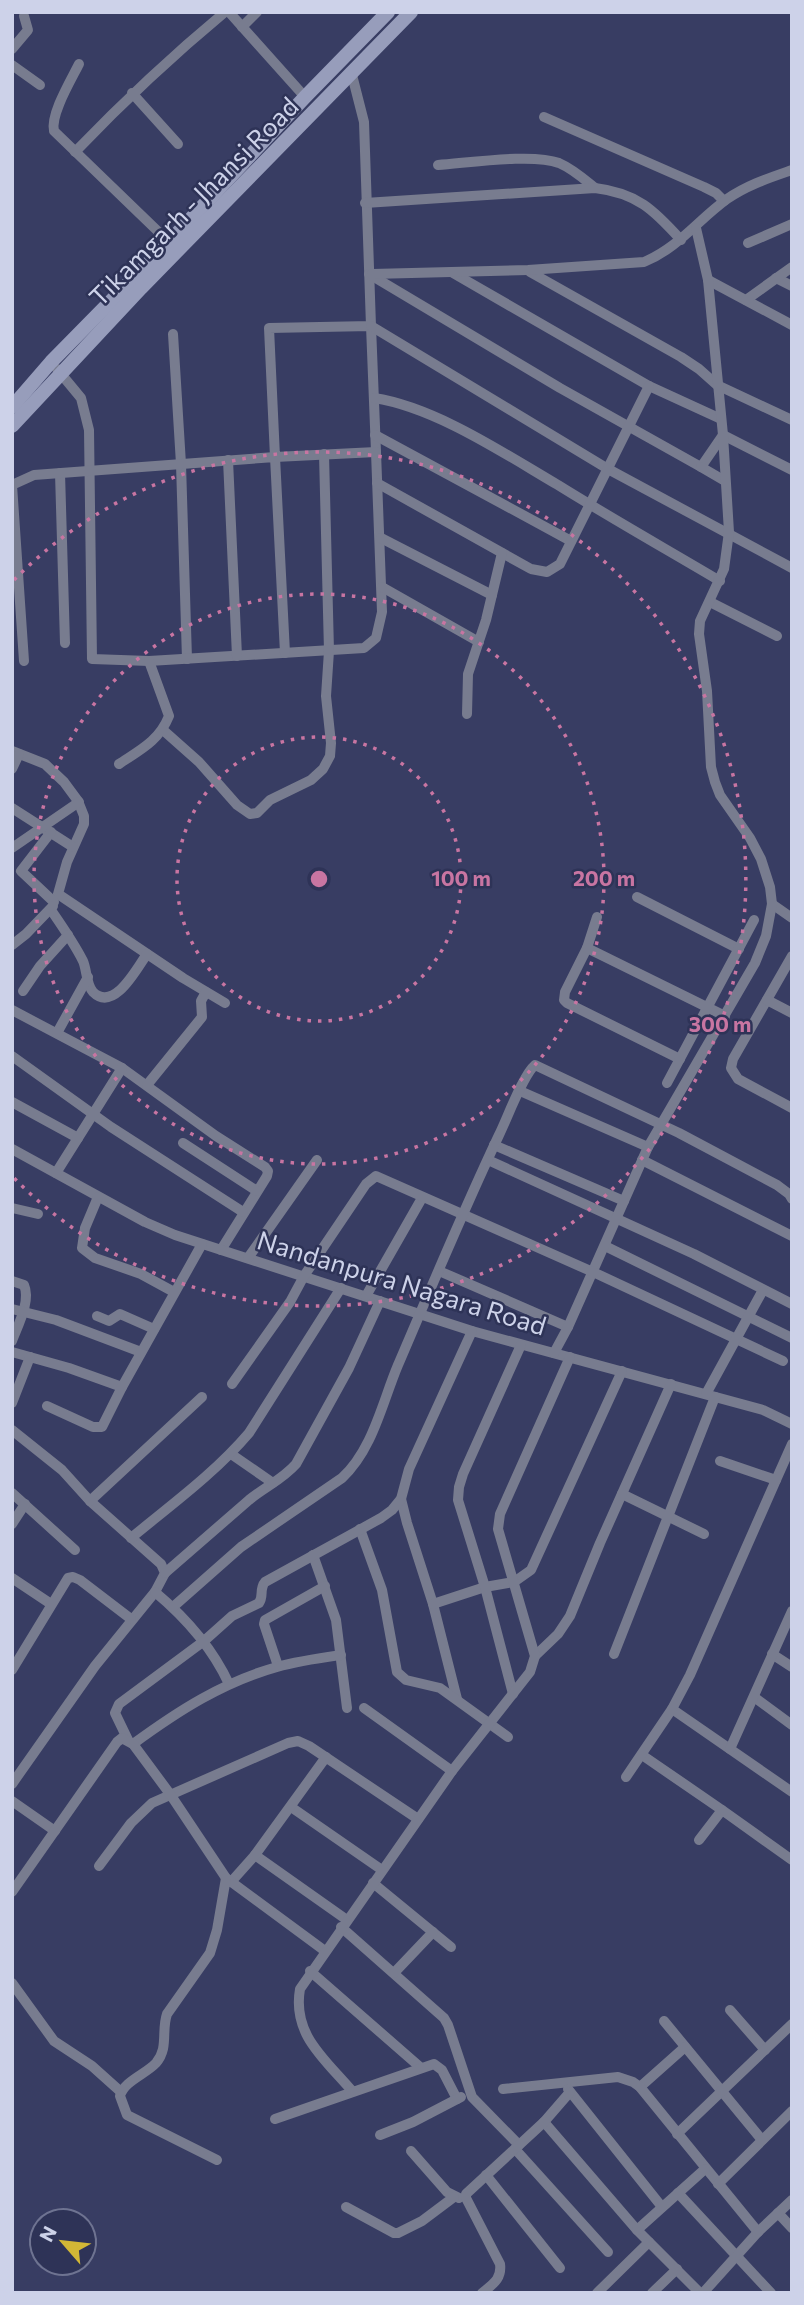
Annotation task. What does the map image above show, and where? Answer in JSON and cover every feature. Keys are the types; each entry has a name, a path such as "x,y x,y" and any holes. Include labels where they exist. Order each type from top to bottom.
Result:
{"street":[{"path":"75,152 170,57 227,12 305,97"},
{"path":"242,27 257,12"},
{"path":"15,398 56,367 272,131 388,12"},
{"name":"Tikamgarh - Jhansi Road","path":"12,426 56,367 284,144 411,12"},
{"path":"12,49 28,30 25,13"},
{"path":"79,64 54,116 52,127 169,242"},
{"path":"12,65 40,85"},
{"path":"56,367 81,398 89,430 92,659 149,661 365,648 376,638 382,612 381,538 363,122 352,75"},
{"path":"132,93 178,144"},
{"path":"544,117 704,187 724,201"},
{"path":"272,131 284,144"},
{"path":"438,165 539,158 557,162 595,188"},
{"path":"369,274 528,270 644,262 660,255 681,240 724,201 746,187 792,170"},
{"path":"365,202 595,188 614,191 644,203 662,218 681,240"},
{"path":"748,243 792,224"},
{"path":"554,1353 648,1147 755,963 766,936 772,904 761,859 723,799 711,767 707,691 699,634 701,621 724,569 729,532 708,280 695,228"},
{"path":"746,300 792,267"},
{"path":"528,270 681,357 717,385 792,420"},
{"path":"452,272 649,386 721,419"},
{"path":"369,274 628,428 724,481"},
{"path":"776,278 792,286"},
{"path":"708,280 792,324"},
{"path":"285,653 269,328 371,326 608,469 792,568"},
{"path":"173,334 181,464 187,659"},
{"path":"377,483 531,569 547,572 560,564 649,386"},
{"path":"374,398 414,408 456,428 507,455 720,581"},
{"path":"375,435 571,541"},
{"path":"701,467 723,435"},
{"path":"723,435 792,470"},
{"path":"24,661 12,485 34,475 376,452"},
{"path":"163,730 199,762 237,806 250,814 257,813 279,795 312,780 323,769 330,756 331,743 326,696 329,650 324,454"},
{"path":"228,460 237,656"},
{"path":"60,473 65,643"},
{"path":"381,538 492,595"},
{"path":"467,714 468,674 502,553"},
{"path":"382,587 479,642"},
{"path":"710,602 777,636"},
{"path":"119,764 156,738 169,716 149,661"},
{"path":"12,769 15,753 45,764 64,782 79,803 84,816 84,824 54,902 12,945"},
{"path":"12,848 47,829 79,803"},
{"path":"12,808 73,847"},
{"path":"47,829 21,871 54,902 147,954 225,1003"},
{"path":"637,897 739,949"},
{"path":"54,902 82,960 93,991 102,998 119,992 147,954"},
{"path":"772,904 792,918"},
{"path":"597,917 587,948 565,992 564,1000 680,1059"},
{"path":"667,1083 754,920"},
{"path":"23,991 68,935"},
{"path":"587,948 725,1016"},
{"path":"792,956 733,1059 731,1068 738,1079 792,1108"},
{"path":"57,1033 88,977"},
{"path":"147,1085 202,1017 201,1001 206,992"},
{"path":"767,1000 792,1013"},
{"path":"12,1010 122,1068 216,1136 265,1167 267,1175 220,1250"},
{"path":"12,1056 93,1114 243,1212"},
{"path":"173,1607 241,1547 342,1478 356,1465 462,1216 531,1067 539,1065 660,1125 777,1185 792,1199"},
{"path":"56,1173 122,1068"},
{"path":"520,1091 648,1147"},
{"path":"12,1102 78,1138"},
{"path":"183,1143 257,1191"},
{"path":"494,1145 624,1201"},
{"name":"Nandanpura Nagara Road","path":"12,1149 145,1222 202,1244 472,1331 763,1410 792,1424"},
{"path":"248,1258 317,1160"},
{"path":"488,1160 694,1254 792,1304"},
{"path":"642,1160 792,1236"},
{"path":"232,1384 290,1302 304,1276 370,1178 380,1177 783,1361"},
{"path":"98,1196 85,1228 82,1248 95,1258 141,1274 174,1292"},
{"path":"366,1296 422,1198"},
{"path":"12,1208 38,1214"},
{"path":"47,1406 99,1428 106,1422 122,1387 202,1244"},
{"path":"605,1246 792,1338"},
{"path":"439,1271 568,1327"},
{"path":"12,1281 26,1289 18,1310 12,1341"},
{"path":"131,1538 231,1454 254,1425 341,1288"},
{"path":"614,1654 668,1516 711,1395 735,1337 763,1290"},
{"path":"12,1784 131,1619 155,1592 165,1573 249,1500 286,1475 296,1464 349,1368 380,1301"},
{"path":"18,1310 56,1320 141,1352"},
{"path":"97,1316 109,1321 120,1314 154,1329"},
{"path":"325,1951 228,1880 131,1742 114,1713 119,1704 204,1641 232,1616 259,1603 265,1582 392,1510 401,1499 409,1469 472,1331"},
{"path":"513,1694 485,1587 458,1500 459,1487 521,1345"},
{"path":"12,1352 122,1387"},
{"path":"12,1403 30,1357"},
{"path":"535,1656 498,1529 500,1514 570,1357"},
{"path":"433,1604 485,1587 514,1582 526,1576 535,1564 622,1371"},
{"path":"352,2091 304,2033 298,1997 303,1982 452,1771 530,1672 535,1656 558,1634 569,1616 671,1384"},
{"path":"90,1501 202,1397"},
{"path":"12,1430 62,1470 90,1501 161,1564 165,1573"},
{"path":"626,1777 672,1709 690,1675 792,1444"},
{"path":"231,1454 273,1483"},
{"path":"720,1461 776,1480"},
{"path":"12,1493 75,1550"},
{"path":"622,1494 704,1535"},
{"path":"401,1499 433,1604 457,1699"},
{"path":"12,1524 25,1504"},
{"path":"360,1529 382,1590 397,1672 406,1680 440,1688 508,1737"},
{"path":"313,1555 336,1620 347,1708"},
{"path":"12,1578 51,1604"},
{"path":"12,1670 16,1656 68,1578 80,1580 131,1619"},
{"path":"278,1666 264,1625 265,1620 324,1586"},
{"path":"155,1592 173,1607 204,1641 229,1684"},
{"path":"730,1749 792,1611"},
{"path":"772,1654 792,1667"},
{"path":"131,1742 178,1711 229,1684 278,1666 341,1655"},
{"path":"754,1697 792,1725"},
{"path":"364,1709 452,1771"},
{"path":"672,1709 792,1792"},
{"path":"12,1892 117,1742 122,1738 131,1742"},
{"path":"99,1866 141,1812 152,1803 298,1741 418,1819"},
{"path":"642,1755 792,1860"},
{"path":"121,2092 159,2059 165,2044 167,2014 204,1964 214,1945 228,1880 255,1855 326,1757"},
{"path":"12,1801 55,1831"},
{"path":"290,1807 382,1870"},
{"path":"699,1840 722,1810"},
{"path":"255,1855 344,1924 444,2018 475,2101 608,2252"},
{"path":"373,1883 452,1947"},
{"path":"394,1973 433,1932"},
{"path":"310,1971 421,2067"},
{"path":"12,1983 54,2041 92,2066 121,2092 127,2115 218,2160"},
{"path":"730,2010 765,2050"},
{"path":"664,2021 762,2140"},
{"path":"677,2134 792,2024"},
{"path":"640,2087 685,2047"},
{"path":"275,2119 434,2064 438,2065 457,2099"},
{"path":"503,2089 567,2088 618,2077 633,2082 640,2087 758,2232"},
{"path":"466,2198 470,2189 544,2122 567,2088"},
{"path":"567,2088 662,2207"},
{"path":"380,2135 470,2092"},
{"path":"718,2183 792,2111"},
{"path":"544,2122 636,2230 701,2293 792,2200"},
{"path":"411,2151 454,2197"},
{"path":"636,2230 705,2169"},
{"path":"486,2175 560,2268"},
{"path":"678,2193 771,2293"},
{"path":"346,2207 398,2233 422,2221 454,2197 466,2198"},
{"path":"466,2198 500,2264 498,2279 482,2293"},
{"path":"778,2213 792,2228"},
{"path":"597,2293 649,2242"},
{"path":"652,2293 677,2269"}]}
